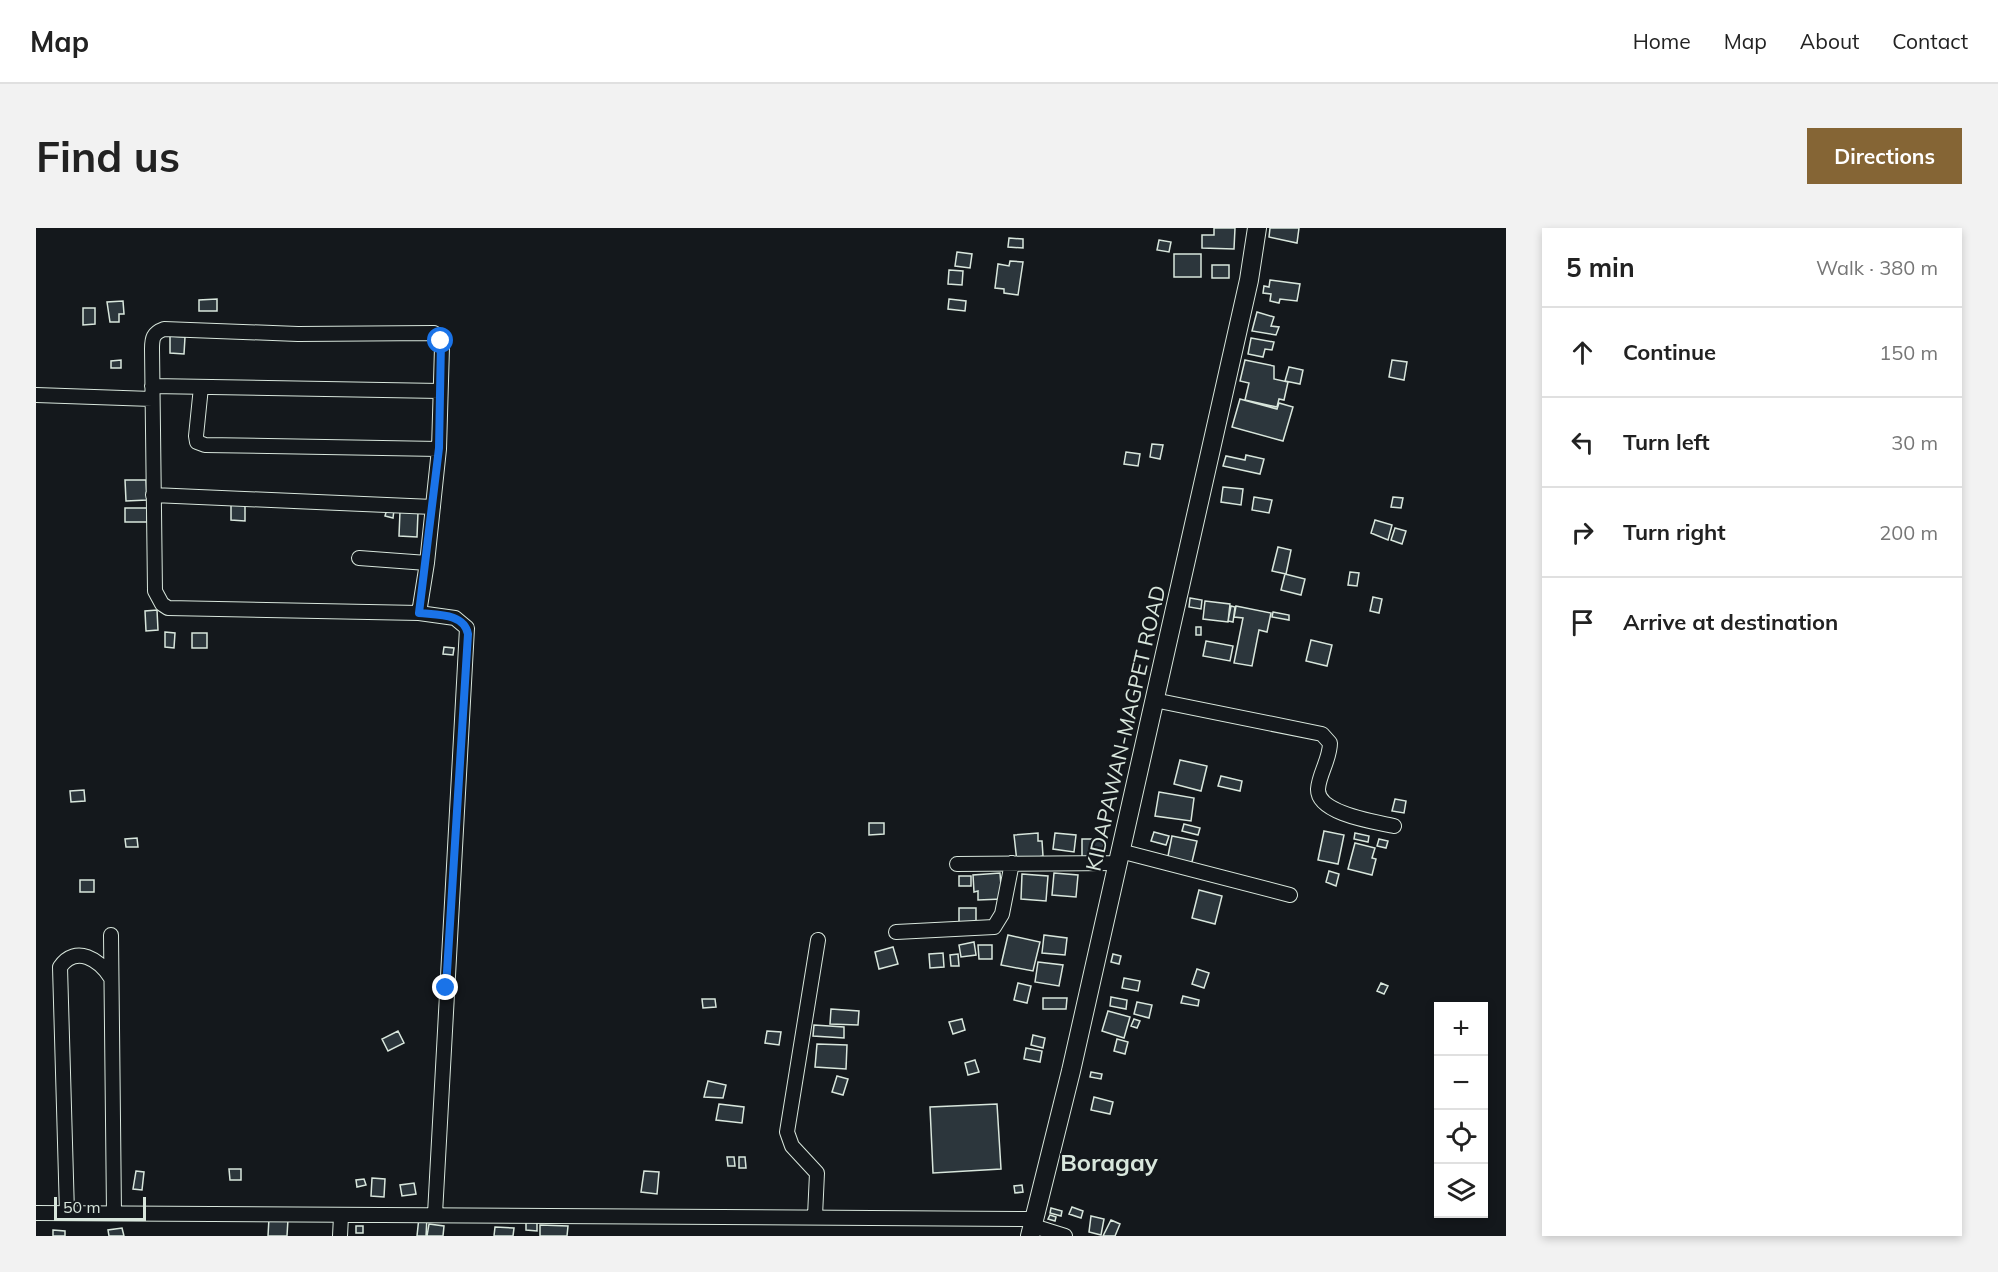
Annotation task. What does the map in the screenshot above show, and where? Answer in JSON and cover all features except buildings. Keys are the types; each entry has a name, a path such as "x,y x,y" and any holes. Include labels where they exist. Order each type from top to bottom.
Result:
{"main road":[{"name":"KIDAPAWAN-MAGPET ROAD","path":"1033,1227 1249,280 1257,228"}],"street":[{"path":"419,613 427,563 439,448 441,341 434,333 298,334 164,329 154,334 152,392 155,591 162,604 168,608 419,613 455,618 464,624 468,634 435,1214"},
{"path":"201,387 196,436 197,442 205,446 439,448"},
{"path":"36,395 152,392 201,387 440,391"},
{"path":"153,495 433,507"},
{"path":"358,558 427,563"},
{"path":"1154,700 1322,734 1330,743 1318,788 1325,804 1340,812 1394,826"},
{"path":"957,864 1119,857 1290,895"},
{"path":"896,932 994,927 1002,914 1012,863"},
{"path":"111,935 114,1214"},
{"path":"815,1216 817,1173 792,1146 787,1132 818,940"},
{"path":"67,1213 60,967 73,957 85,956 102,964 111,978"},
{"path":"36,1213 341,1216 435,1214 815,1216 1033,1227 1065,1236"},
{"path":"340,1236 341,1216"}],"district":[{"name":"Boragay","path":"1109,1162"}],"route":[{"path":"441,341 439,448 427,563 419,613 460,620 467,628 468,634 446,988"}]}
